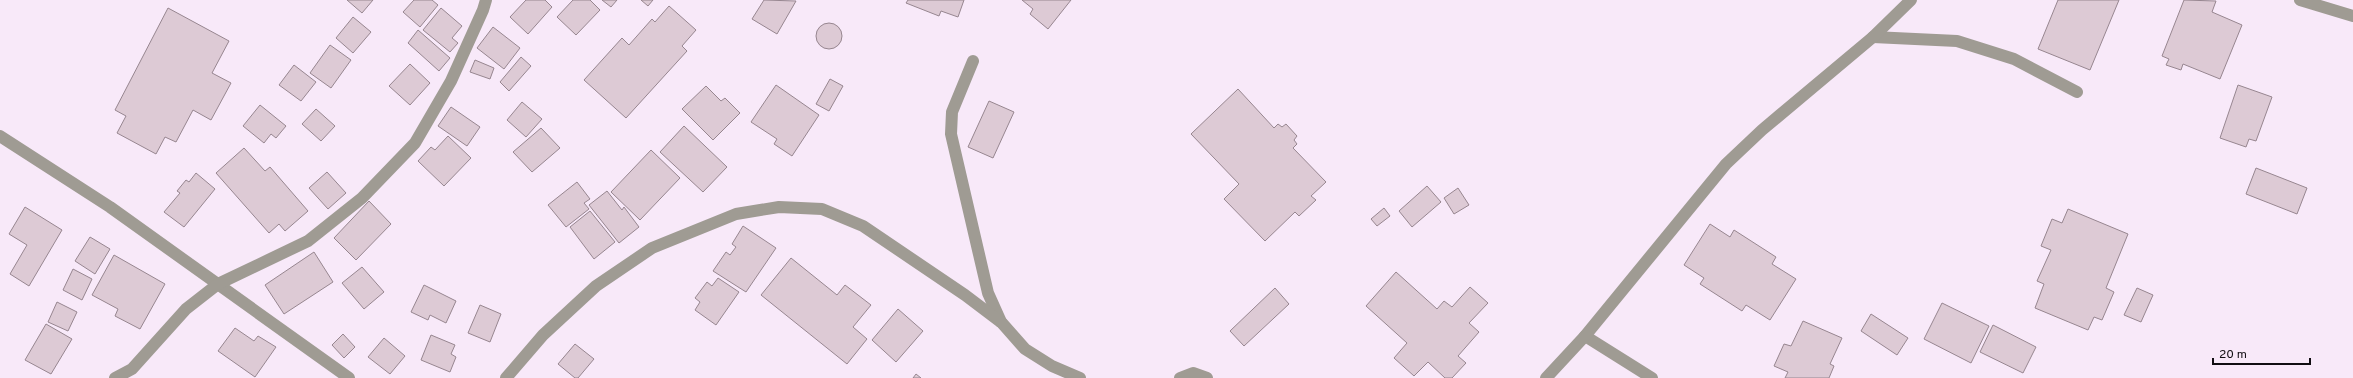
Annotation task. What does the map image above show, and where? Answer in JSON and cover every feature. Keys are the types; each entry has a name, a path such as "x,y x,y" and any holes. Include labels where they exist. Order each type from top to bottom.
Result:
{"street":[{"path":"115,378 132,369 186,309 218,284 308,241 362,198 415,143 451,80 483,10 486,0"},
{"path":"1546,378 1585,336 1726,164 1762,130 1873,37 1911,0"},
{"path":"2300,0 2353,16"},
{"path":"1873,37 1957,41 2014,59 2077,92"},
{"path":"973,61 952,112 951,134 986,286 1002,323"},
{"path":"0,136 110,207 349,378"},
{"path":"506,378 543,335 596,286 652,248 736,214 779,207 822,209 862,226 965,295 1002,323 1024,349 1052,366 1080,378"},
{"path":"1585,336 1652,378"},
{"path":"1180,378 1193,373 1206,378"}],"building":[{"path":"347,0 373,0 362,13"},
{"path":"414,0 432,0 438,5 420,27 403,12"},
{"path":"526,0 545,0 552,7 528,34 510,17"},
{"path":"573,0 590,0 600,10 576,35 557,17"},
{"path":"602,0 617,0 611,7"},
{"path":"641,0 653,0 648,6"},
{"path":"764,0 796,1 777,34 752,19"},
{"path":"908,0 964,0 958,17 941,11 939,16 906,3"},
{"path":"1022,0 1071,0 1048,29 1030,14 1033,9"},
{"path":"2058,0 2119,0 2090,70 2038,49"},
{"path":"2184,0 2216,1 2212,12 2242,25 2220,79 2183,64 2181,70 2166,65 2169,59 2162,56"},
{"path":"669,6 696,30 682,46 687,51 626,118 584,80 622,38 629,45 652,19 655,22"},
{"path":"168,8 229,41 212,73 231,83 211,120 193,110 176,142 165,137 156,154 117,133 126,116 115,110"},
{"path":"441,8 462,26 452,38 458,43 450,52 423,30"},
{"path":"353,17 371,32 353,53 336,38"},
{"path":"829,23 838,27 842,36 838,45 829,49 820,45 816,36 820,27"},
{"path":"493,27 520,48 504,69 477,48"},
{"path":"418,30 450,58 439,71 408,43"},
{"path":"330,45 351,60 331,88 310,73"},
{"path":"521,57 531,66 509,91 500,82"},
{"path":"475,60 494,68 490,79 470,72"},
{"path":"410,64 430,83 410,105 389,86"},
{"path":"294,65 316,82 301,101 279,85"},
{"path":"830,79 843,86 829,111 816,104"},
{"path":"776,85 819,115 792,156 774,144 777,139 751,122"},
{"path":"2238,85 2272,97 2256,141 2249,139 2246,147 2220,138"},
{"path":"706,86 721,101 725,98 740,113 713,140 682,109"},
{"path":"1238,89 1274,128 1278,124 1282,127 1286,124 1297,136 1294,140 1297,144 1293,148 1326,182 1311,196 1316,200 1299,216 1295,212 1265,241 1224,199 1239,184 1191,134"},
{"path":"989,101 1014,112 993,158 968,147"},
{"path":"522,102 542,119 526,137 507,120"},
{"path":"260,105 286,126 276,138 271,134 264,143 243,126"},
{"path":"451,107 480,127 467,146 438,126"},
{"path":"316,109 335,126 321,141 302,124"},
{"path":"684,126 727,167 703,192 660,152"},
{"path":"541,128 560,148 532,172 513,152"},
{"path":"448,136 471,158 444,186 418,161 431,147 435,150"},
{"path":"244,148 265,171 270,167 308,211 285,231 279,224 269,233 216,173"},
{"path":"651,150 680,178 640,220 611,192"},
{"path":"2256,168 2307,188 2297,214 2246,194"},
{"path":"327,172 346,193 328,209 309,188"},
{"path":"196,173 215,189 184,227 164,212 180,193 177,191 186,180 189,182"},
{"path":"577,182 590,199 584,203 589,209 566,227 548,205"},
{"path":"1427,186 1441,202 1412,227 1399,211"},
{"path":"1458,188 1469,205 1454,214 1444,198"},
{"path":"607,191 622,210 624,207 639,227 619,243 589,205"},
{"path":"369,201 391,224 356,260 334,238"},
{"path":"25,207 62,230 29,286 10,274 27,245 9,234"},
{"path":"1384,208 1390,216 1377,226 1371,219"},
{"path":"2068,209 2128,234 2106,288 2114,292 2102,320 2094,317 2088,330 2035,308 2044,284 2037,281 2051,250 2041,246 2052,219 2062,223"},
{"path":"590,211 615,242 594,259 570,227"},
{"path":"1710,224 1730,237 1734,230 1776,257 1772,264 1796,279 1770,320 1746,305 1742,311 1700,284 1704,278 1684,265"},
{"path":"743,226 776,248 746,292 713,271 726,252 730,255 736,247 732,244"},
{"path":"90,237 110,249 95,274 75,261"},
{"path":"314,252 333,282 284,314 265,285"},
{"path":"114,255 165,284 140,329 115,316 118,309 92,295"},
{"path":"791,258 837,295 845,285 871,305 853,327 867,339 847,364 761,295"},
{"path":"362,267 384,292 364,309 342,283"},
{"path":"73,269 92,279 82,300 63,290"},
{"path":"1396,272 1437,309 1444,301 1452,307 1470,287 1488,303 1469,323 1479,332 1458,356 1466,363 1452,378 1445,378 1428,362 1414,376 1394,358 1407,343 1366,306"},
{"path":"718,278 739,292 716,325 695,310 700,302 695,298 707,282 712,286"},
{"path":"424,285 456,301 446,323 430,315 428,320 411,312"},
{"path":"1275,288 1289,304 1244,346 1230,331"},
{"path":"2137,288 2153,295 2141,322 2124,315"},
{"path":"57,302 77,312 68,331 48,322"},
{"path":"1942,303 1989,326 1971,363 1924,339"},
{"path":"480,305 501,314 490,342 468,333"},
{"path":"898,309 923,331 896,362 872,340"},
{"path":"1871,314 1908,338 1897,355 1861,331"},
{"path":"1803,321 1842,338 1830,364 1834,366 1829,378 1785,378 1788,372 1774,366 1784,344 1791,346"},
{"path":"46,324 72,339 51,374 25,360"},
{"path":"1993,325 2036,347 2023,373 1980,352"},
{"path":"235,328 254,341 258,336 276,347 255,377 218,351"},
{"path":"343,334 355,347 344,358 332,345"},
{"path":"431,335 455,345 451,354 456,357 450,372 421,360"},
{"path":"384,338 405,356 390,374 368,357"},
{"path":"575,344 594,359 578,378 575,378 558,364"},
{"path":"916,374 921,378 913,378"}]}
